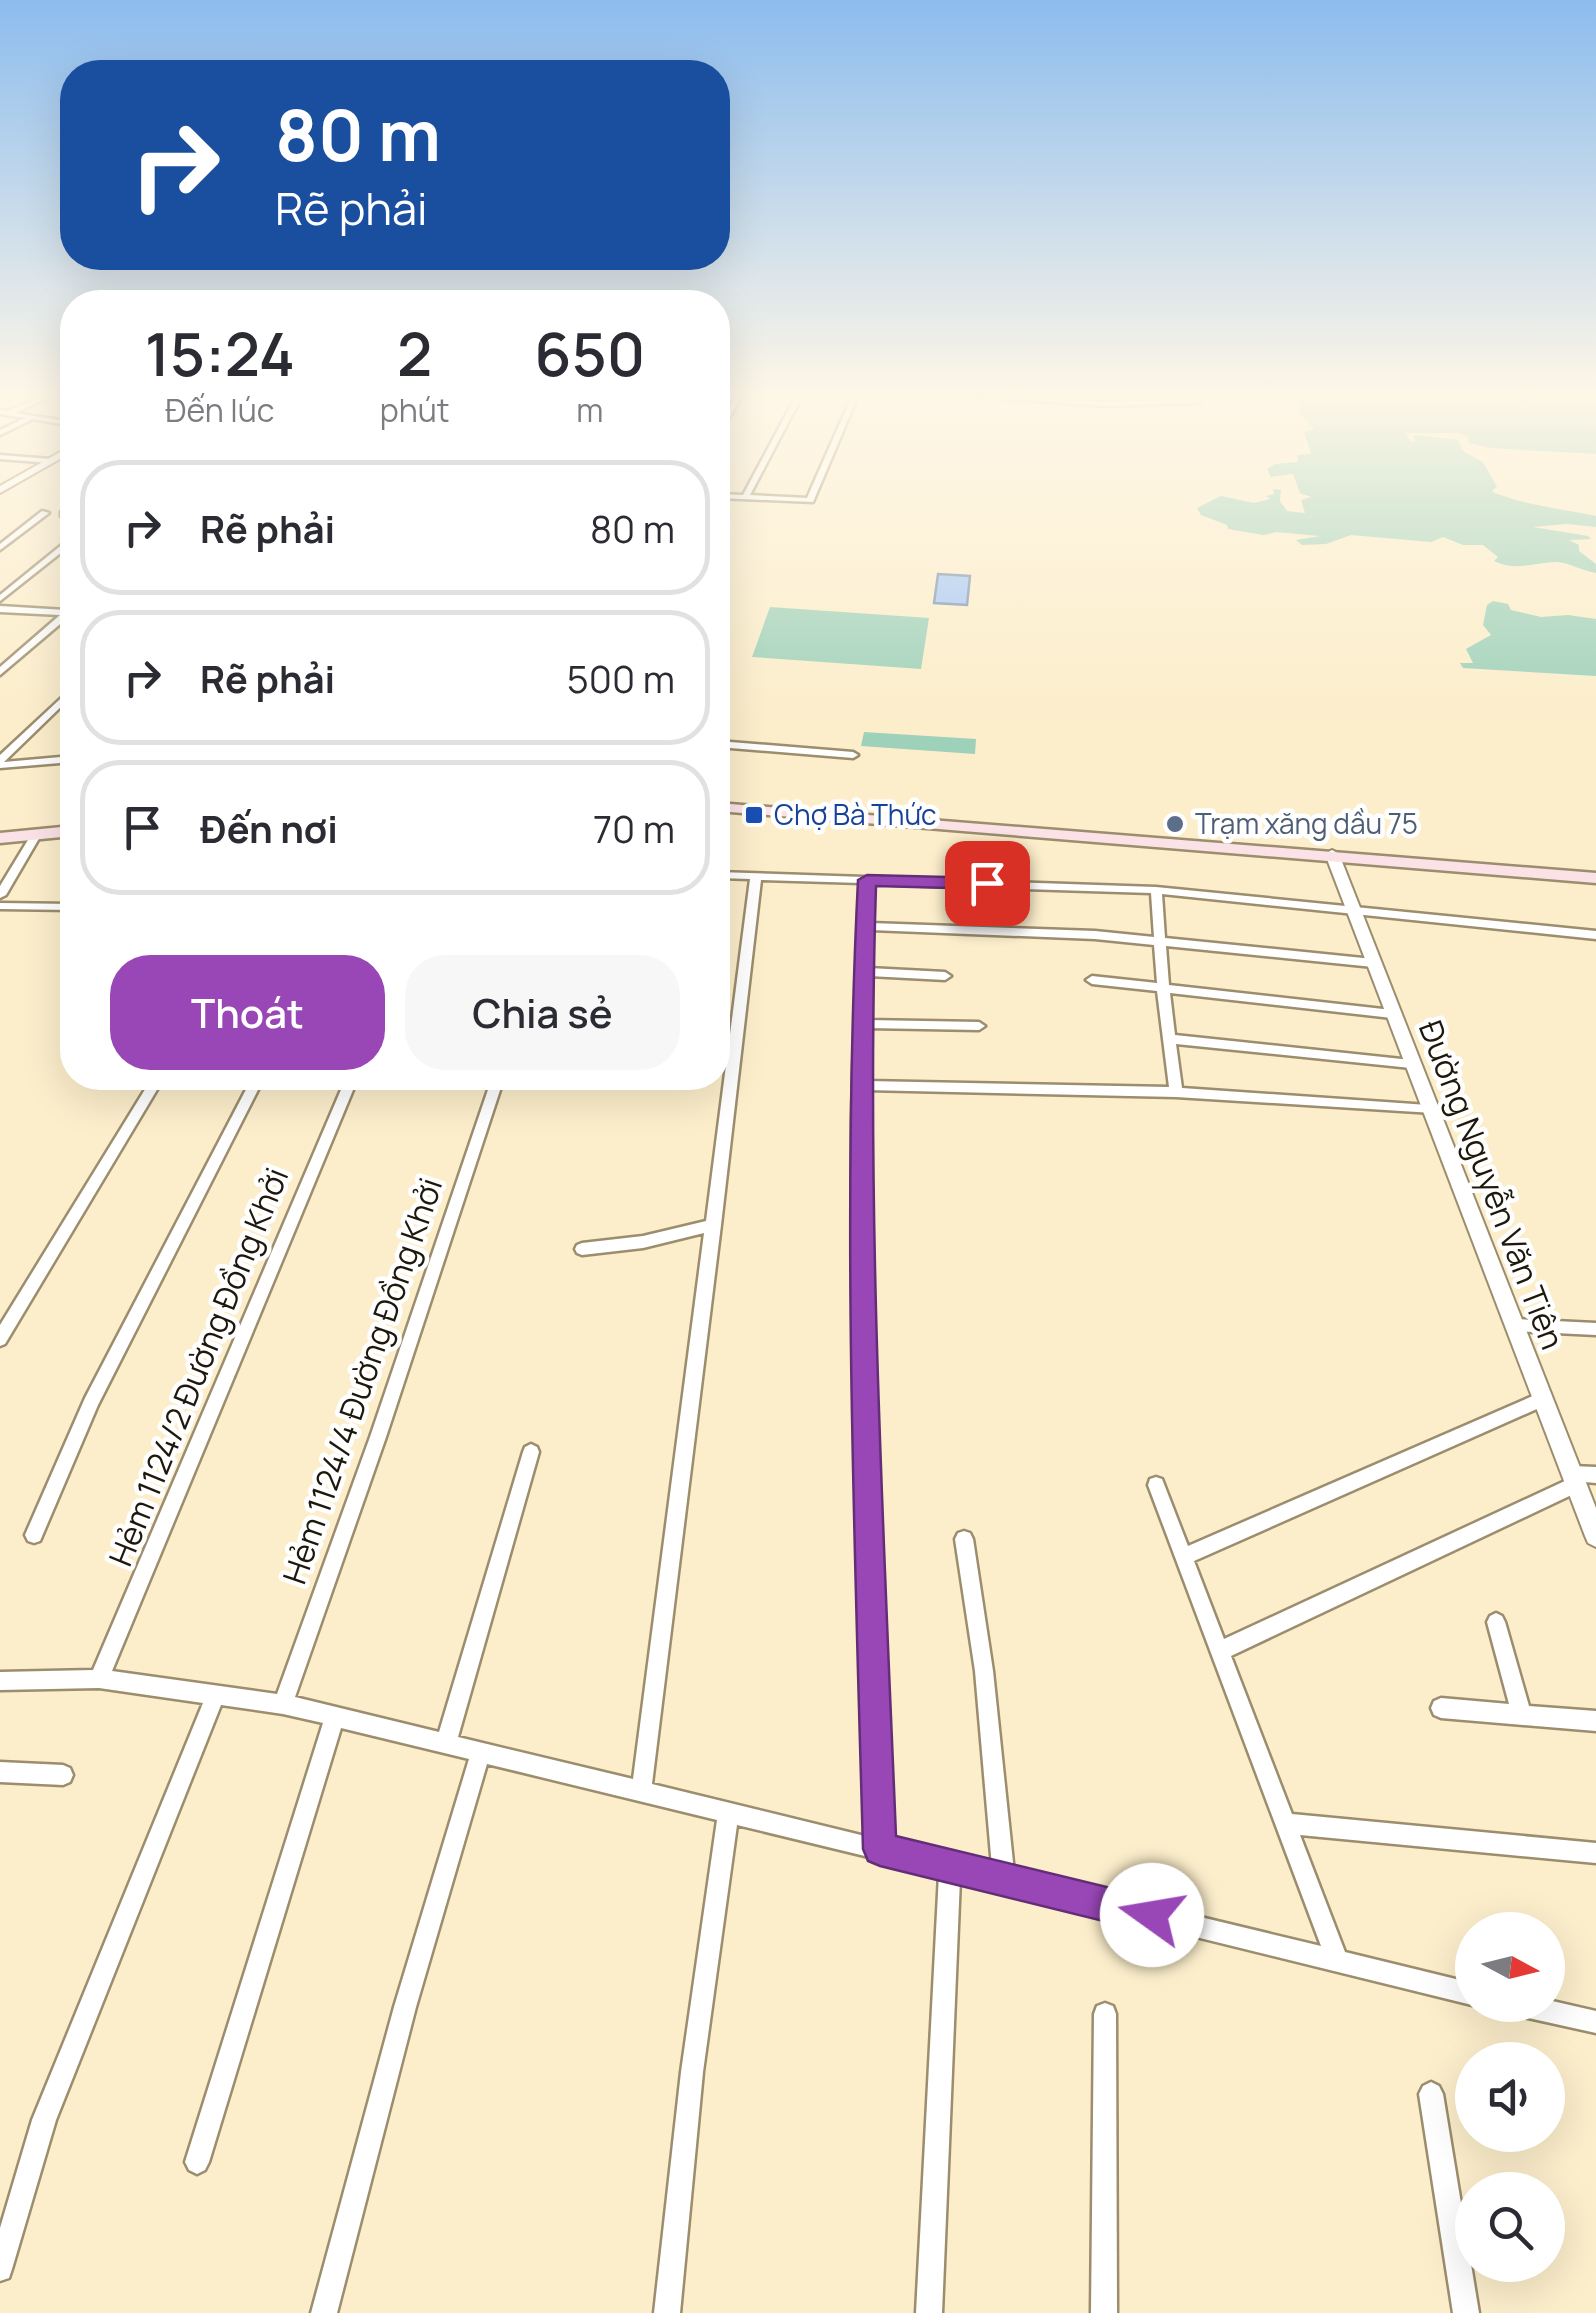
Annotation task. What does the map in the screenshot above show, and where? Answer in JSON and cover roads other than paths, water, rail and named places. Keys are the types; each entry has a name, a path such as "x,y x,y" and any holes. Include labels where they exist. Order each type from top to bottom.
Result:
{"main road":[{"path":"730,808 1596,878"},
{"path":"0,838 60,832"}],"street":[{"path":"0,548 45,513"},
{"path":"0,599 60,551"},
{"path":"0,609 60,612"},
{"path":"0,672 60,621"},
{"path":"0,763 60,702"},
{"path":"730,745 853,754"},
{"path":"0,763 60,760"},
{"path":"0,895 36,834"},
{"name":"Đường Nguyễn Văn Tiên","path":"1332,854 1596,1536"},
{"path":"730,875 1156,890 1596,935"},
{"path":"641,1792 756,876"},
{"path":"867,880 861,1024 862,1342 880,1849"},
{"path":"1156,890 1162,986 1176,1092"},
{"path":"0,906 60,908"},
{"path":"864,926 1022,931 1373,963"},
{"path":"862,972 944,976"},
{"path":"1092,980 1392,1014"},
{"path":"861,1024 978,1026"},
{"path":"1170,1038 1411,1064"},
{"path":"862,1086 1176,1092 1428,1110"},
{"path":"0,1339 151,1090"},
{"path":"34,1535 90,1402 252,1090"},
{"name":"Hẻm 1124/2 Đường Đồng Khởi","path":"100,1678 347,1090"},
{"name":"Hẻm 1124/4 Đường Đồng Khởi","path":"283,1704 494,1090"},
{"path":"582,1250 642,1242 714,1225"},
{"path":"1514,1325 1596,1329"},
{"path":"1183,1557 1542,1399"},
{"path":"446,1743 531,1452"},
{"path":"1218,1652 1574,1479 1596,1475"},
{"path":"1156,1485 1337,1959"},
{"path":"964,1538 984,1670 1004,1880"},
{"path":"1496,1622 1522,1714"},
{"path":"0,1681 100,1678 283,1704 1455,1990"},
{"path":"0,2269 44,2120 216,1695"},
{"path":"1441,1708 1596,1721"},
{"path":"197,2162 335,1716"},
{"path":"324,2313 405,2007 482,1752"},
{"path":"0,1772 62,1775"},
{"path":"667,2313 690,2092 728,1814"},
{"path":"1286,1824 1596,1853"},
{"path":"929,2313 950,1868"},
{"path":"1104,2313 1105,2014"},
{"path":"1565,2015 1596,2022"},
{"path":"1431,2094 1466,2313"}],"water":[{"path":"938,574 970,576 967,605 934,603"}],"place":[{"name":"Chợ Bà Thức","path":"754,815"},
{"name":"Trạm xăng dầu 75","path":"1175,824"}]}
